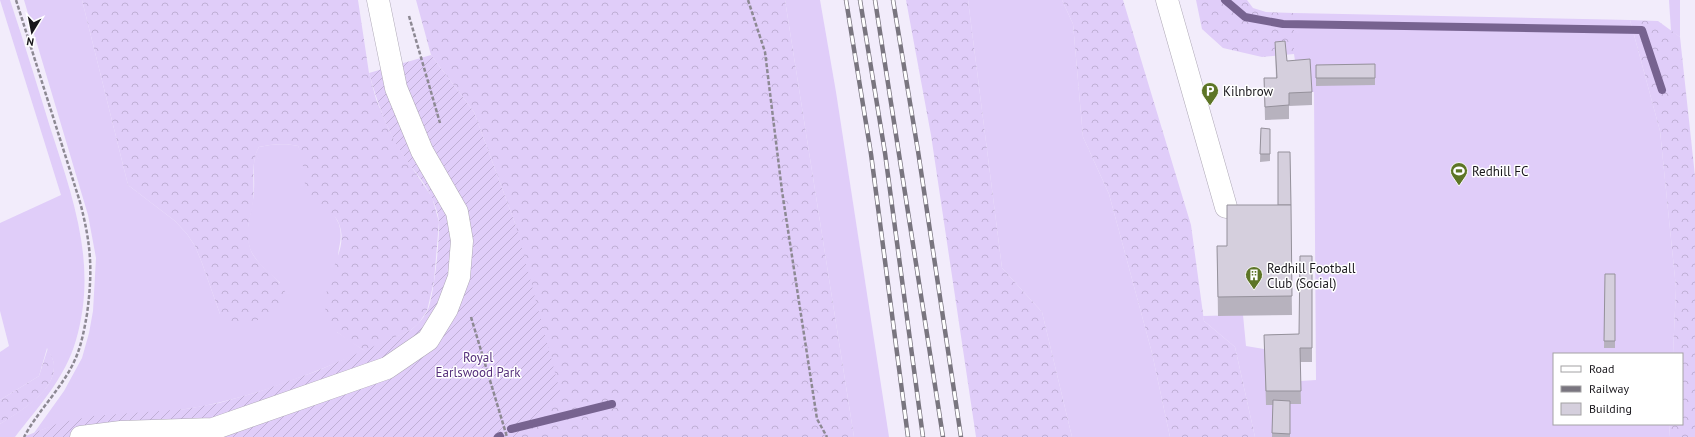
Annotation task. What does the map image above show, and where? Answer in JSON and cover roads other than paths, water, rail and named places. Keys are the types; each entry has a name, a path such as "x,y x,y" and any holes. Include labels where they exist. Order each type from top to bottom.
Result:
{"street":[{"path":"81,437 121,432 213,429 387,368 428,340 447,309 459,277 462,241 457,212 422,151 396,88 378,0"},
{"path":"1167,0 1226,207"}],"waterway":[{"path":"1225,0 1245,17 1283,24 1642,30 1662,90"},
{"path":"511,429 612,404"}],"railway":[{"path":"846,0 871,154 908,437"},
{"path":"860,0 885,153 923,437"},
{"path":"875,0 943,437"},
{"path":"893,0 918,151 961,437"}],"place":[{"name":"Kilnbrow","path":"1210,106"},
{"name":"Redhill FC","path":"1459,186"},
{"name":"Redhill Football Club (Social)","path":"1254,290"}],"park label":[{"name":"Royal Earlswood Park","path":"478,364"}]}
